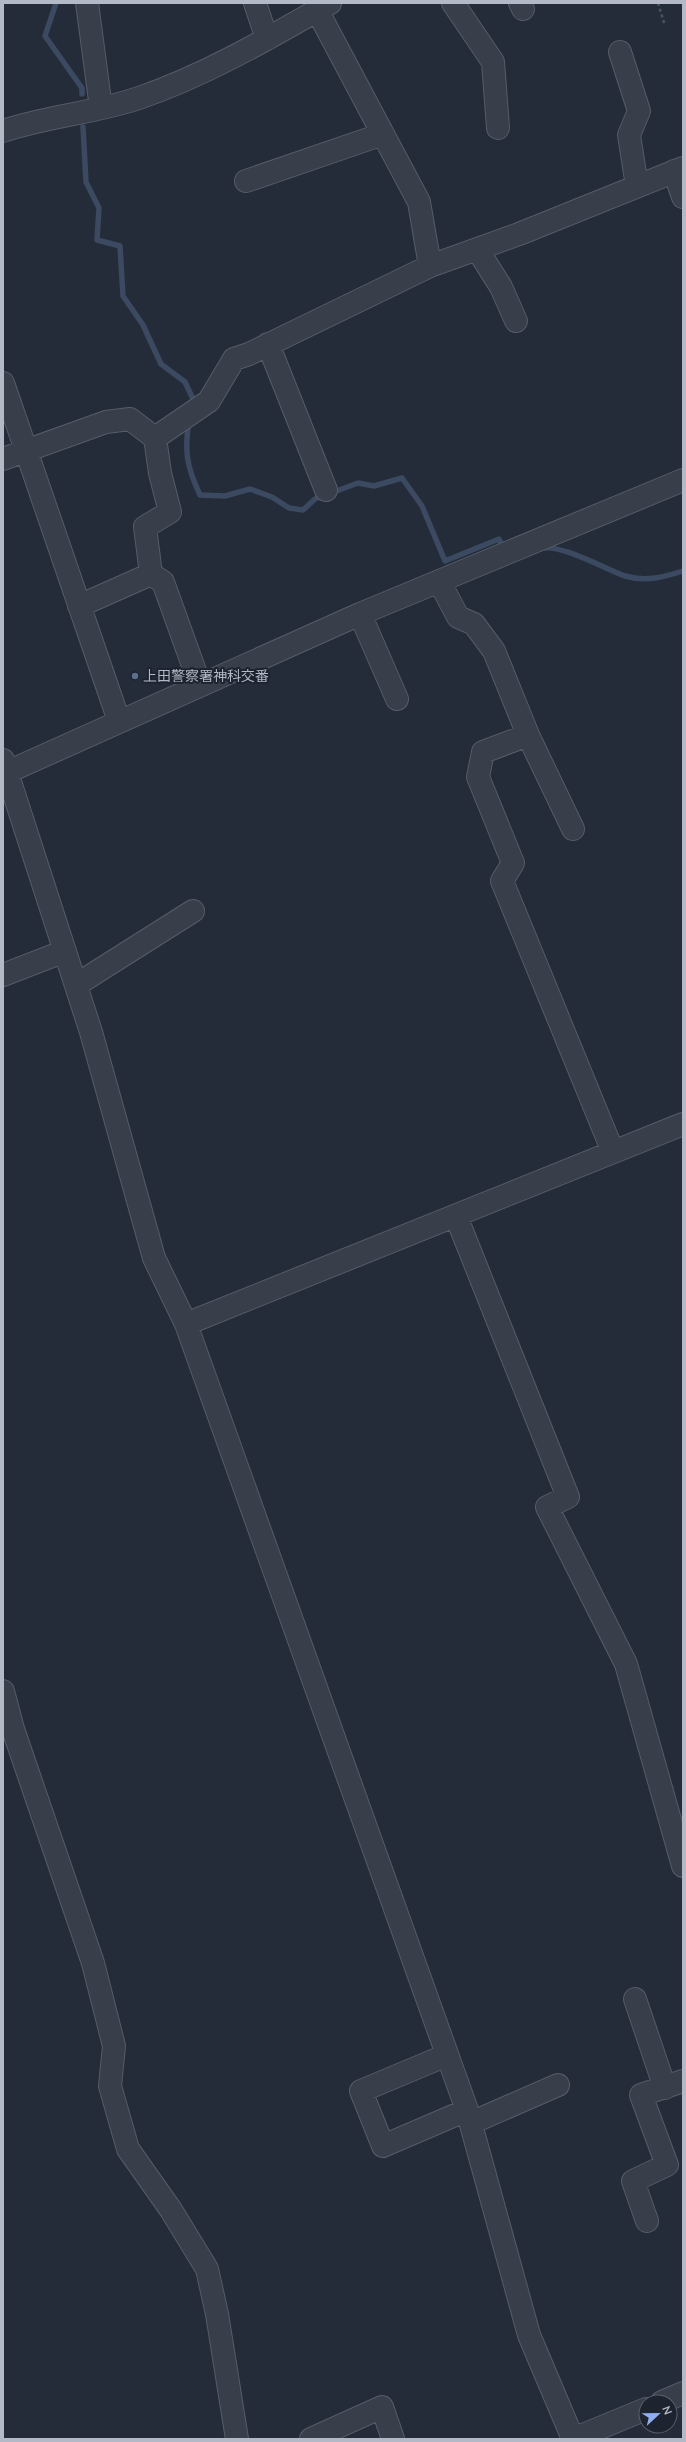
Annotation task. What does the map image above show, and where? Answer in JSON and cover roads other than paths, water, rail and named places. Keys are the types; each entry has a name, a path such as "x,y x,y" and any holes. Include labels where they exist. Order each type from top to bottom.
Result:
{"street":[{"path":"87,3 100,108"},
{"path":"255,3 268,39"},
{"path":"453,3 493,62 498,128"},
{"path":"3,131 29,122 100,108 139,98 182,80 268,39 323,7 383,134 419,202 430,266"},
{"path":"620,52 640,111 629,136 637,186"},
{"path":"246,181 383,134"},
{"path":"155,438 209,402 234,359 430,266 679,170 683,197"},
{"path":"477,249 501,286 516,320"},
{"path":"268,344 326,490"},
{"path":"3,383 119,721"},
{"path":"3,459 106,422 130,419 155,438 160,473 170,512 145,527 152,574 163,582 200,685"},
{"path":"638,2412 573,2439 529,2335 469,2116 186,1324 154,1258 136,1187 76,985 4,769 119,721 360,614 683,480"},
{"path":"79,606 152,574"},
{"path":"439,581 458,617 474,624 494,651 527,733 574,829"},
{"path":"360,614 396,699"},
{"path":"527,733 528,735 483,752 478,777 513,864 502,881 613,1152"},
{"path":"76,985 193,911"},
{"path":"3,975 65,951"},
{"path":"186,1324 683,1124"},
{"path":"456,1216 568,1497 548,1507 626,1664 683,1866"},
{"path":"3,1691 8,1731 93,1963 114,2046 110,2086 128,2149 170,2210 207,2269 217,2314 238,2439"},
{"path":"635,1999 674,2084 641,2096 667,2165 633,2181 647,2221"},
{"path":"447,2055 361,2091 383,2146 558,2085"},
{"path":"311,2439 382,2407 393,2439"}],"waterway":[{"path":"56,3 45,36 82,88 82,94"},
{"path":"83,127 86,182 99,208 97,240 120,246 123,296 143,325 161,364 185,382 193,399 192,405"},
{"path":"189,421 187,442 189,467 200,495 225,496 250,489 272,497 289,508 303,510 315,499 358,483 374,486 402,478 422,506 445,561 499,539 504,549"},
{"path":"540,549 558,549 633,578 648,579 683,571"}],"place":[{"name":"上田警察署神科交番","path":"135,676"}]}
